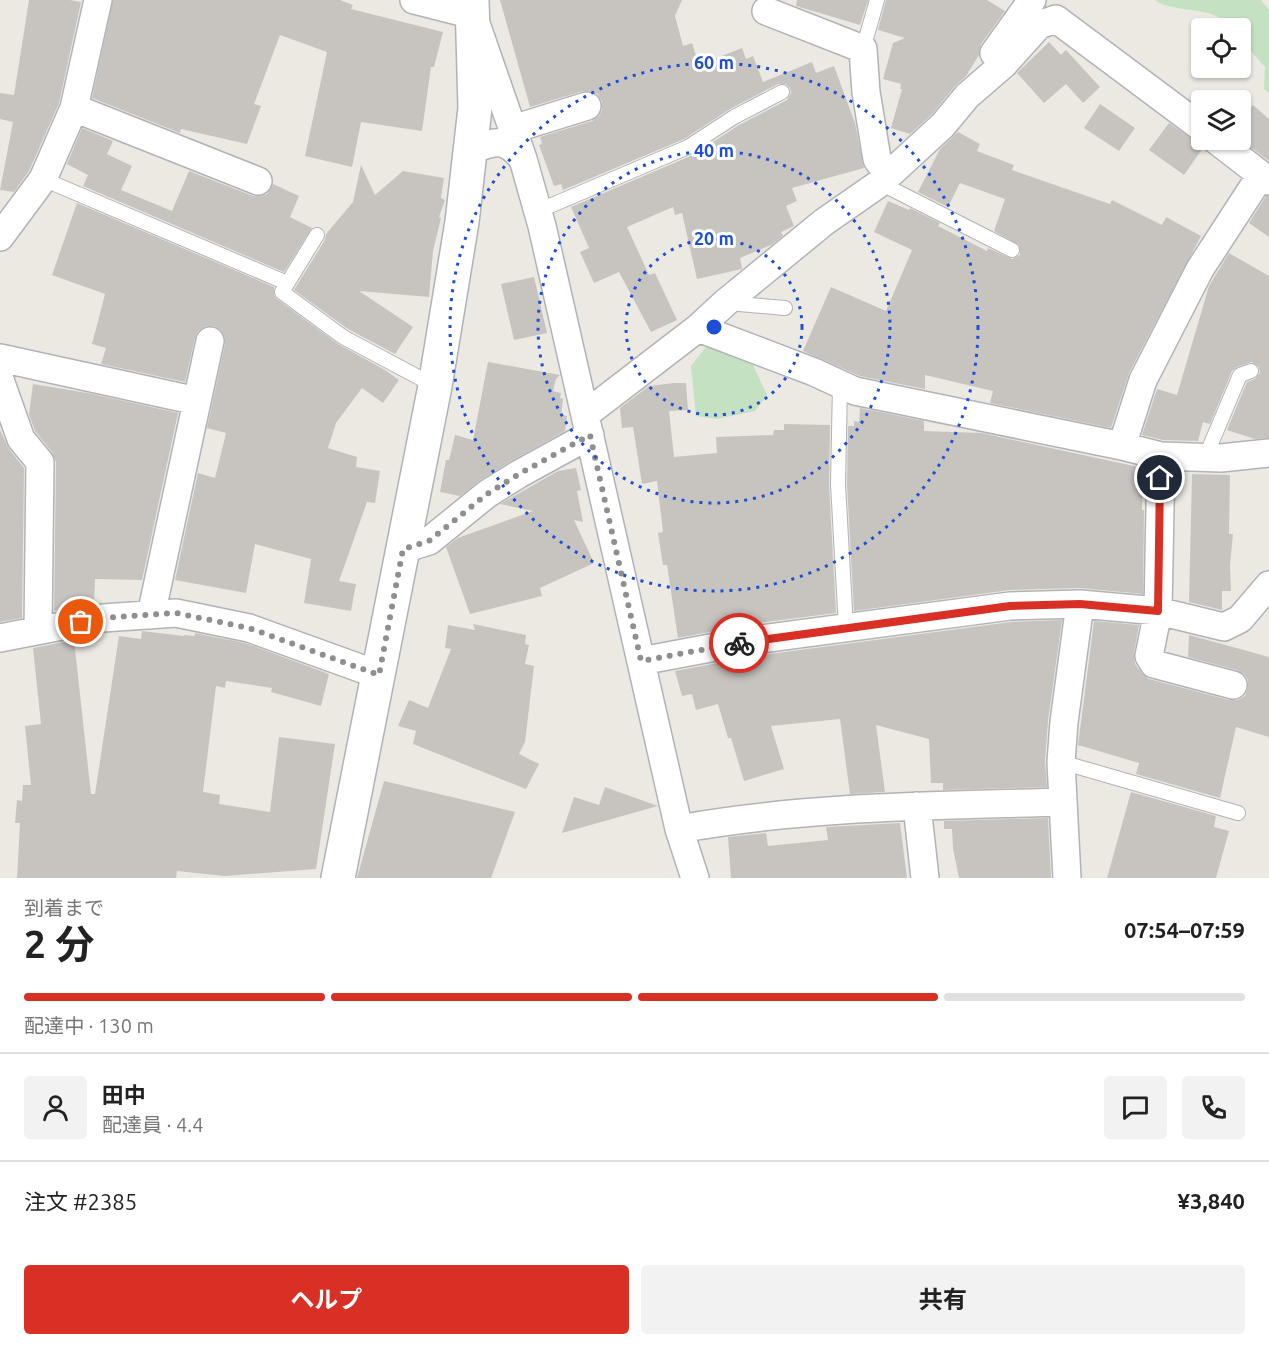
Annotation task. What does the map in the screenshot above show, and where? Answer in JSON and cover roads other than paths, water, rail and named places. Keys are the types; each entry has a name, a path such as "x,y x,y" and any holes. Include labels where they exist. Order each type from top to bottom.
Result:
{"street":[{"path":"0,237 43,179 74,108 98,0"},
{"path":"414,0 472,7"},
{"path":"403,549 429,541 487,494 588,424 725,303 824,222 884,179 943,125 967,96 1032,0"},
{"path":"472,7 538,211 680,829 695,878"},
{"path":"338,878 435,386 462,222 475,108 472,7"},
{"path":"766,11 863,49 866,92 877,159 884,179"},
{"path":"967,96 1004,64 1039,25 1056,19 1191,120"},
{"path":"513,129 587,106"},
{"path":"74,108 258,181"},
{"path":"471,150 491,142 503,142 513,147 523,159"},
{"path":"1122,446 1143,380 1200,269 1265,178 1229,150"},
{"path":"698,328 773,355 855,391 1161,456 1205,458 1269,453"},
{"path":"150,615 210,341"},
{"path":"0,358 197,401"},
{"path":"0,380 21,439 40,462 38,630"},
{"path":"1161,456 1158,611 1149,656 1154,664 1233,685"},
{"path":"641,661 753,640 1010,606 1080,604 1158,611 1224,627 1240,619 1269,585"},
{"path":"1067,878 1061,762 1080,604"},
{"path":"0,638 103,618 176,613 249,628 379,675"},
{"path":"680,829 793,813 1062,802"},
{"path":"918,807 925,878"}],"lane":[{"path":"863,49 877,0"},
{"path":"538,211 688,147 734,117 782,92"},
{"path":"43,179 287,283"},
{"path":"884,179 1012,250"},
{"path":"317,235 282,292 343,337 435,386"},
{"path":"725,303 785,308"},
{"path":"1205,458 1240,375 1251,371"},
{"path":"840,384 838,484 846,628"},
{"path":"1061,762 1238,813"}]}
